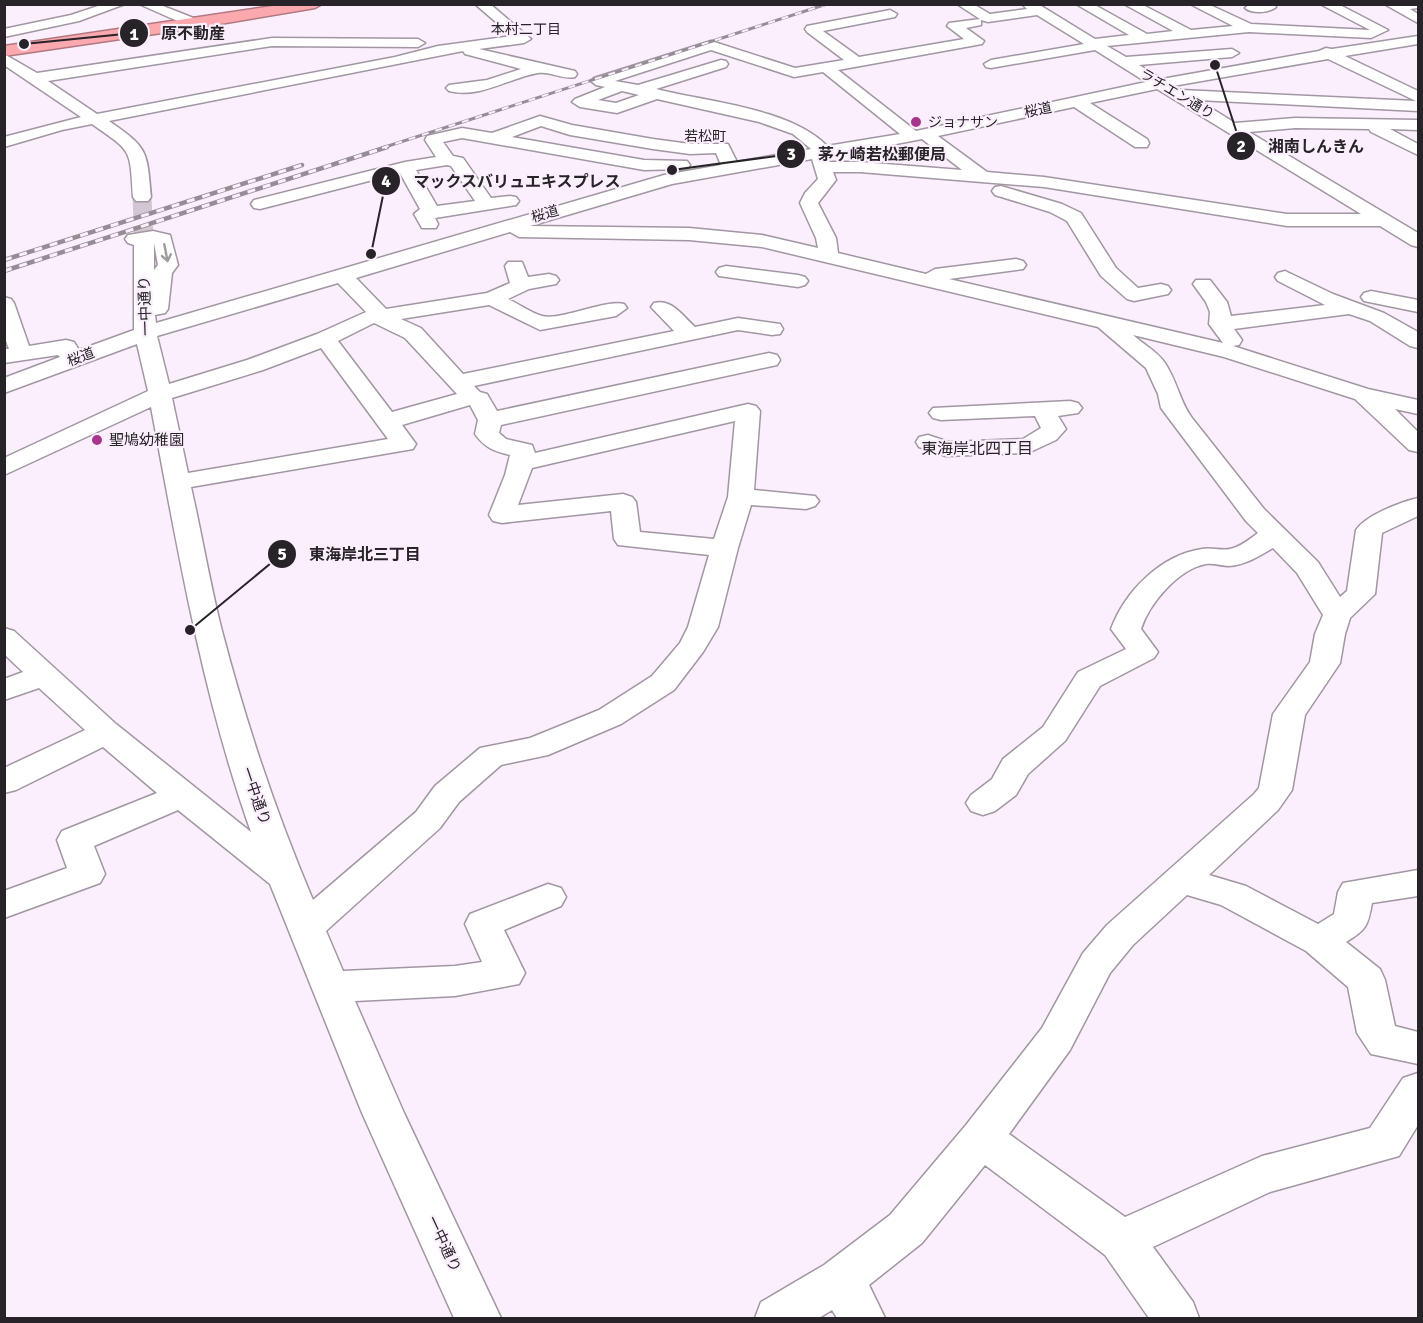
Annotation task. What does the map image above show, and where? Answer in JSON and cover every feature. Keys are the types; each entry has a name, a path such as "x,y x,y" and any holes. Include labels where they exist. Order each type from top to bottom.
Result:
{"highway":[{"path":"4,51 243,17 280,7 315,4"}],"street":[{"path":"4,33 74,18 119,4"},
{"path":"145,4 196,24"},
{"path":"4,142 50,128 97,119 179,96 457,47 524,39 481,4"},
{"path":"963,4 988,18 1033,8"},
{"path":"1082,4 1217,76 1230,96"},
{"path":"1131,5 1140,4"},
{"path":"1131,5 1187,33"},
{"path":"1415,5 1393,5 1419,19"},
{"path":"1261,7 1312,38 1330,54 1419,97"},
{"name":"ラチエン通り","path":"1033,8 1179,94 1419,241"},
{"path":"1192,10 1249,28"},
{"path":"1192,10 1214,30 1294,75"},
{"path":"856,62 812,29 859,22 890,14"},
{"path":"1330,16 1356,18 1410,44"},
{"path":"243,17 272,42"},
{"path":"859,22 874,32"},
{"path":"721,63 794,73 977,41 954,26 976,22"},
{"path":"991,64 1094,44 1249,28 1280,30 1312,38 1410,44"},
{"path":"1124,62 1253,51 1312,38"},
{"path":"35,78 272,42 439,42 570,74"},
{"path":"889,43 918,63"},
{"path":"54,44 80,90 79,93 64,97"},
{"name":"桜道","path":"4,386 74,360 144,324 342,275 642,186 732,167 821,158 1113,94 1217,76 1271,63 1410,44"},
{"path":"721,63 711,45 599,81 774,122 810,138 821,158 827,180 811,197 809,203 826,238 828,253 825,256"},
{"path":"639,90 721,63 756,46"},
{"path":"184,57 192,66 187,73"},
{"path":"4,58 115,131 132,133 139,137 150,154 153,169 158,174"},
{"path":"1217,76 1294,75 1356,66"},
{"path":"826,67 919,135 984,178"},
{"path":"456,90 489,84 538,68"},
{"path":"622,87 580,102 617,108 656,94"},
{"path":"1317,87 1388,125"},
{"path":"1113,94 1179,94 1419,106"},
{"path":"1077,102 1141,143"},
{"path":"494,138 540,121 570,130 653,144 690,149 722,148 732,167"},
{"path":"1234,128 1283,123 1419,125"},
{"path":"1369,124 1415,145"},
{"path":"4,129 50,128"},
{"path":"115,131 113,137 125,159 129,198 136,200 151,196"},
{"path":"447,160 433,140 437,137 462,133 644,165 688,165 688,172 692,175"},
{"path":"821,158 860,167 1062,184 1287,220 1381,218 1408,215"},
{"path":"260,204 405,167 447,160 457,162 488,205"},
{"path":"405,167 431,212"},
{"path":"951,176 949,180 1004,191 1065,212 1074,217 1115,280 1134,295 1161,290"},
{"path":"433,231 423,214 510,201"},
{"path":"490,231 699,234 762,241 1231,352 1362,394 1419,407"},
{"name":"一中通り","path":"144,241 144,324 218,675 252,788 285,877 383,1113 478,1318"},
{"path":"863,284 903,276 1016,265"},
{"path":"726,273 798,281"},
{"path":"342,275 384,319 413,333 465,390 479,399 490,420 487,434 498,445 523,450 517,482 506,501 502,515 623,502 627,539 724,548"},
{"path":"4,468 160,394 255,365 326,339 369,318 492,298 521,286 518,275 549,280"},
{"path":"1285,277 1326,298 1377,317 1419,341"},
{"path":"1203,284 1221,311 1220,324 1234,344 1231,352"},
{"path":"1371,297 1413,305 1398,329"},
{"path":"492,298 540,324 609,312 617,308"},
{"path":"4,303 13,354 66,347 69,356 74,360"},
{"path":"661,307 690,334"},
{"path":"1220,324 1352,307"},
{"path":"388,421 465,390 610,351 738,324 772,329"},
{"path":"1107,324 1155,365 1170,394 1173,408 1255,515 1308,568 1337,615"},
{"path":"179,482 404,444 326,339"},
{"path":"610,351 662,407"},
{"path":"522,463 662,407 769,360"},
{"path":"1362,394 1419,445"},
{"path":"306,927 428,820 447,794 491,756 537,747 610,717 663,683 693,646 703,627 724,548 741,497 748,411 662,407 490,420"},
{"path":"940,413 1070,408"},
{"path":"928,442 946,449 1028,446 1054,429 1042,409"},
{"path":"741,497 806,501"},
{"path":"778,1318 840,1280 906,1229 981,1138 1056,1039 1096,963 1120,935 1266,802 1275,790 1289,714 1325,663 1330,634 1337,615 1361,594 1366,571 1368,530 1377,522 1419,506"},
{"path":"983,803 1004,788 1015,767 1054,734 1089,679 1143,652 1126,629 1128,619 1154,584 1167,573 1201,557 1236,556 1274,535"},
{"path":"4,637 42,676 182,796 285,877"},
{"path":"4,690 42,676"},
{"path":"4,782 108,732"},
{"path":"4,905 87,874 74,840 182,796"},
{"path":"1182,880 1233,895 1319,941 1366,980 1377,1034 1385,1042 1419,1048"},
{"path":"1319,941 1351,921 1356,892 1419,883"},
{"path":"330,987 455,981 506,973 483,924 548,897"},
{"path":"1121,1240 1263,1175 1384,1143 1419,1090"},
{"path":"981,1138 1121,1240 1176,1318"},
{"path":"840,1280 862,1318"}],"tunnel":[{"path":"142,197 144,241"}],"railway":[{"path":"382,148 827,4"},
{"path":"4,271 387,147"},
{"path":"4,260 302,165"}],"place":[{"name":"原不動産","path":"24,44"},
{"name":"湘南しんきん","path":"1215,65"},
{"name":"ジョナサン","path":"916,122"},
{"name":"茅ヶ崎若松郵便局","path":"672,170"},
{"name":"マックスバリュエキスプレス","path":"371,254"},
{"name":"聖鳩幼稚園","path":"97,440"},
{"name":"東海岸北三丁目","path":"190,630"}],"district":[{"name":"本村二丁目","path":"526,29"},
{"name":"若松町","path":"705,136"},
{"name":"東海岸北四丁目","path":"977,449"}]}
